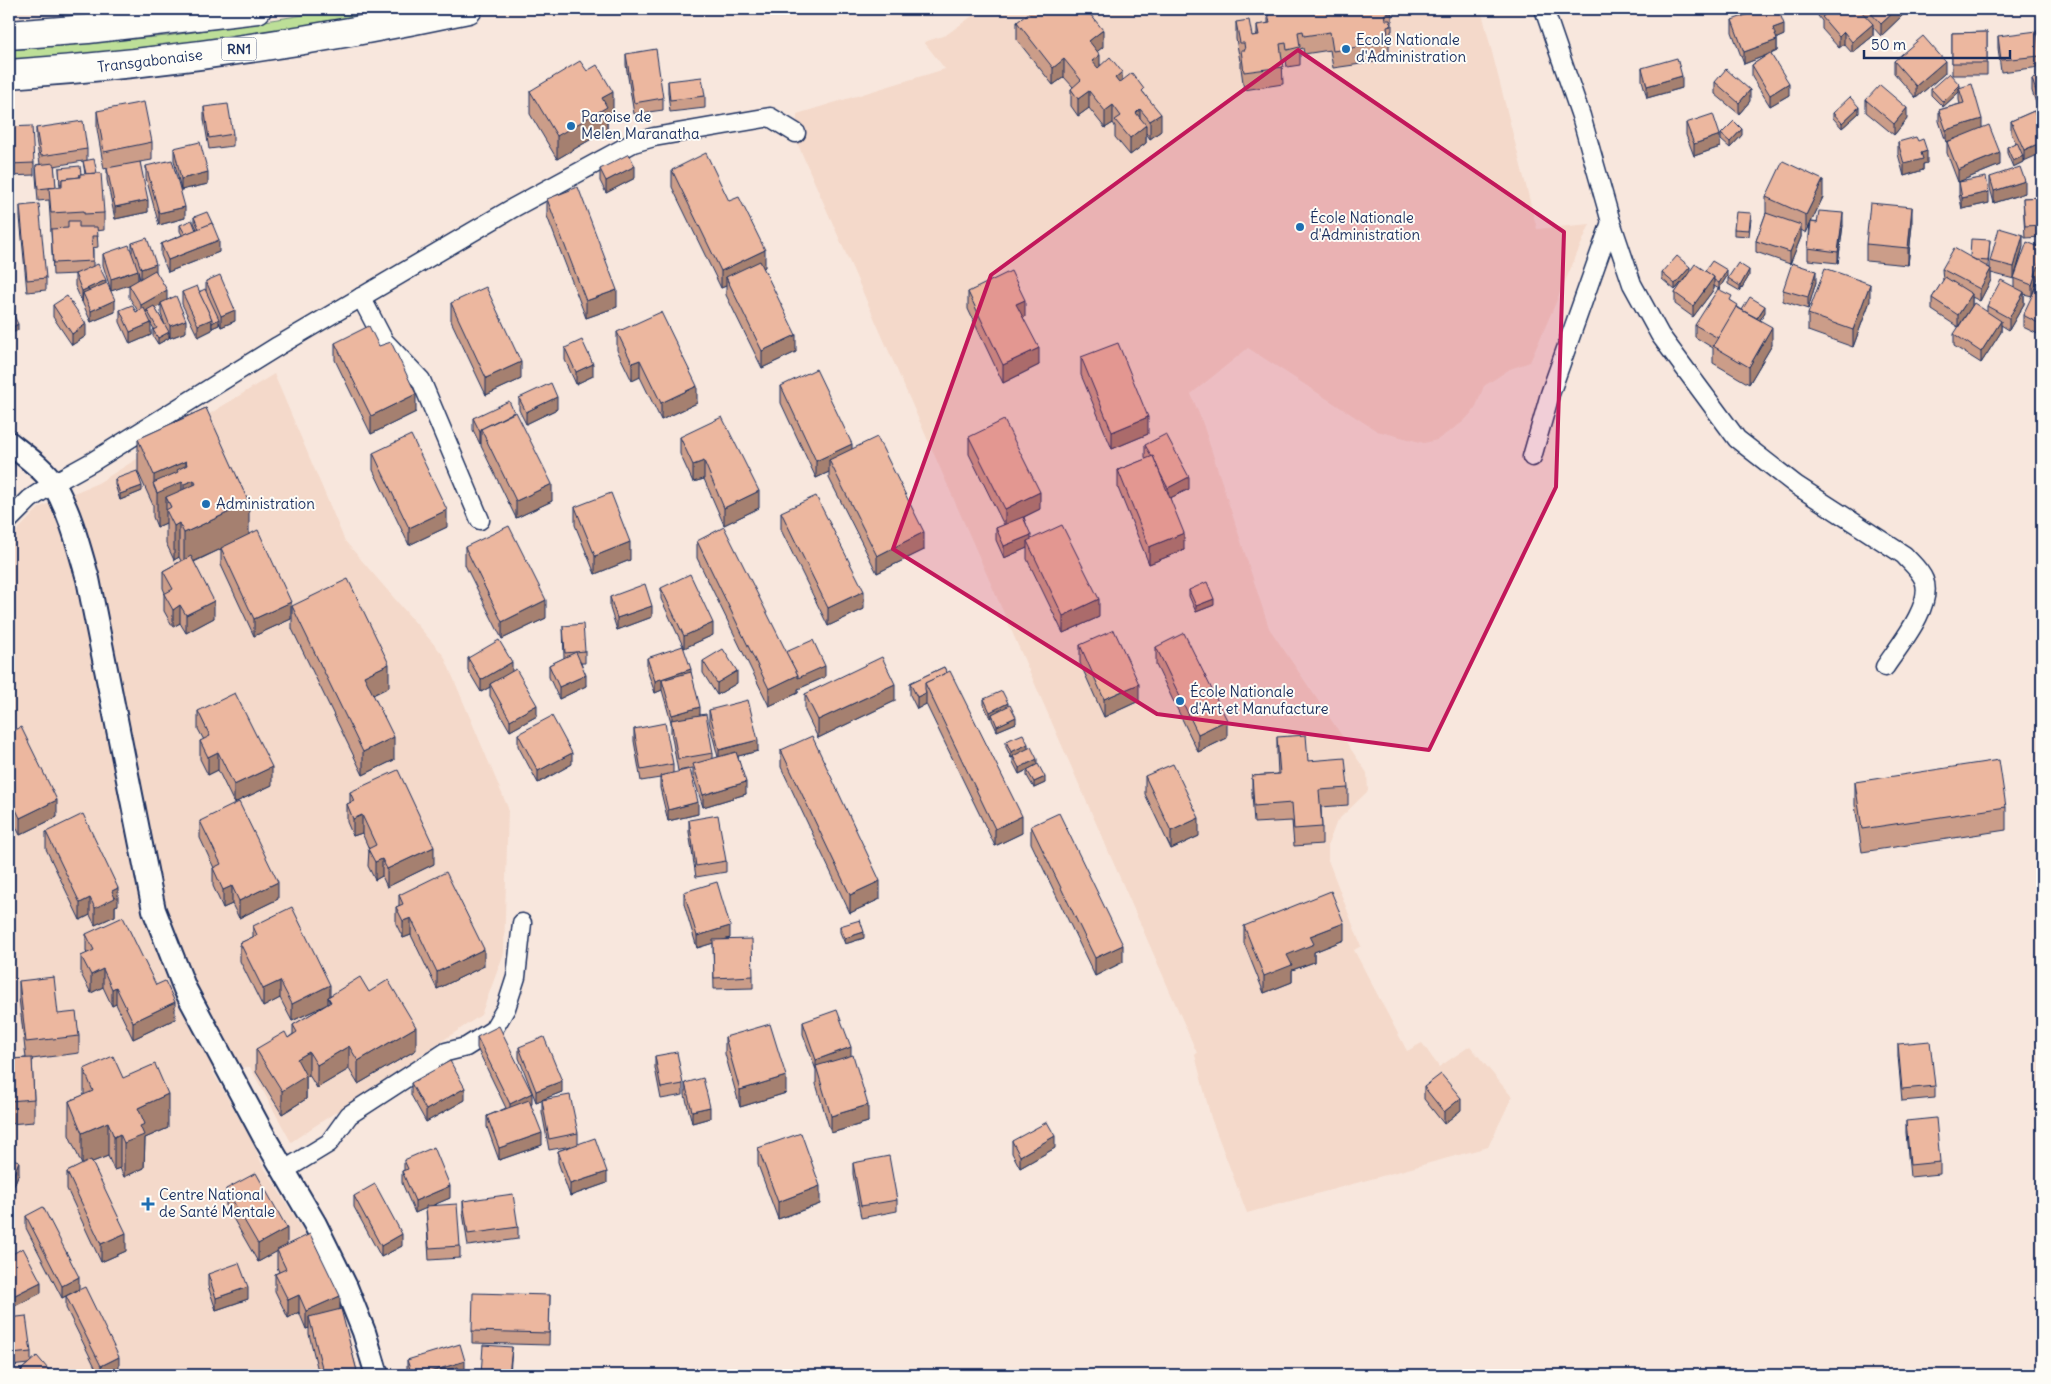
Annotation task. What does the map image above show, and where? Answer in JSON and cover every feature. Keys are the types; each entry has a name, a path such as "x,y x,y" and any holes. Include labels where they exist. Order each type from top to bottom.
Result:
{"highway":[{"path":"9,35 115,26 257,9"},
{"name":"Transgabonaise","path":"9,74 149,62 229,51 354,31 468,9"}],"street":[{"path":"1544,9 1581,116 1611,222 1632,284 1660,335 1737,439 1796,485 1904,555 1916,567 1924,581 1926,596 1922,609 1884,667"},
{"path":"9,520 30,499 54,483 92,462 278,346 513,208 633,143 654,137 770,117 796,133"},
{"path":"1532,457 1550,394 1611,222"},
{"path":"361,297 384,341 421,380 480,520"},
{"path":"9,443 54,483 72,526 88,579 154,910 185,989 283,1171 315,1224 346,1287 364,1332 377,1375"},
{"path":"283,1171 328,1143 349,1115 446,1052 466,1047 493,1030 506,1008 516,977 522,923"}],"highlighted area":[{"path":"1298,50 1564,232 1556,487 1429,750 1157,714 893,549 991,275"}],"shaded area":[{"path":"982,9 1481,9 1537,229 1590,224 1530,362 1510,369 1484,386 1475,409 1463,422 1437,440 1424,443 1377,431 1248,348 1191,394 1203,424 1269,628 1367,773 1368,791 1337,821 1328,844 1328,860 1361,946 1354,950 1407,1051 1422,1043 1439,1067 1470,1046 1512,1097 1488,1147 1247,1213 1211,1118 1195,1055 1197,1053 796,140 797,114 945,69 924,42 946,35"},
{"path":"274,374 345,541 444,656 508,808 504,953 481,1015 291,1142 250,1067 211,1069 250,1137 262,1164 312,1245 342,1309 360,1375 9,1375 9,539 40,507 98,483"}],"green space":[{"path":"343,9 399,9 205,41 9,61 9,50 167,36"}],"building":[{"path":"1034,9 1086,9 1103,30 1089,41 1100,55 1092,61 1098,68 1110,57 1122,72 1115,78 1119,83 1132,73 1144,89 1142,91 1161,114 1150,121 1140,109 1136,113 1146,125 1130,138 1115,120 1121,116 1113,105 1105,111 1089,91 1078,99 1071,89 1081,80 1064,59 1053,68 1017,22"},
{"name":"Ecole Nationale d'Administration","path":"1281,9 1391,9 1392,13 1385,14 1386,20 1390,20 1391,26 1387,27 1389,42 1333,51 1330,32 1304,36 1303,31 1298,32 1300,47 1287,50 1286,43 1280,44 1283,67 1244,72 1241,50 1245,50 1244,43 1240,43 1236,22 1249,20 1252,36 1259,35 1257,25 1270,23 1268,13 1281,12"},
{"path":"1763,9 1778,9 1784,24 1773,28 1777,40 1744,52 1732,20"},
{"path":"1821,9 1859,9 1873,24 1852,42 1844,32 1839,37 1822,17 1826,14"},
{"path":"1867,9 1897,9 1881,24"},
{"path":"2037,31 2040,56 2001,60 1998,36"},
{"path":"1987,32 1987,63 1952,63 1952,33"},
{"path":"1923,36 1945,61 1916,86 1894,61"},
{"path":"656,49 663,98 634,103 626,54"},
{"path":"1770,53 1789,83 1770,95 1752,65"},
{"path":"1677,58 1682,76 1647,86 1642,68"},
{"path":"580,61 587,71 597,65 613,92 602,98 607,107 557,136 530,91"},
{"path":"1726,69 1750,90 1739,103 1715,82"},
{"path":"1949,73 1960,85 1943,102 1931,89"},
{"path":"2042,76 2042,109 2032,79"},
{"path":"702,77 705,96 670,100 668,81"},
{"path":"1972,84 1982,119 1946,130 1939,110 1964,103 1959,88"},
{"path":"1880,85 1907,108 1894,124 1866,100"},
{"path":"1850,97 1859,107 1842,123 1833,113"},
{"path":"144,102 152,142 104,152 97,111"},
{"path":"228,104 233,134 209,138 204,107"},
{"path":"2034,111 2042,130 2042,142 2024,150 2011,121"},
{"path":"1713,114 1720,135 1694,144 1686,123"},
{"path":"83,121 87,149 41,156 36,128"},
{"path":"1734,121 1742,129 1730,142 1721,134"},
{"path":"1989,125 2000,153 1958,170 1947,142"},
{"path":"32,126 34,163 9,164 9,127"},
{"path":"1916,137 1918,141 1923,139 1927,151 1921,153 1923,159 1904,164 1898,142"},
{"path":"200,142 208,172 181,179 174,148"},
{"path":"2017,142 2023,156 2013,161 2007,147"},
{"path":"706,153 729,201 739,197 765,250 721,271 672,170"},
{"path":"629,154 635,166 606,181 600,169"},
{"path":"2042,156 2042,165 2038,158"},
{"path":"94,159 97,173 86,174 83,161"},
{"path":"172,160 185,207 159,213 146,166"},
{"path":"1783,161 1823,180 1806,215 1766,197"},
{"path":"140,162 148,200 115,207 107,168"},
{"path":"54,163 56,187 38,189 36,165"},
{"path":"80,166 80,177 62,179 62,184 60,184 59,168"},
{"path":"2020,167 2025,181 1994,191 1990,177"},
{"path":"101,173 104,213 84,214 84,211 51,213 49,188 62,187 62,179 80,177 80,174"},
{"path":"1986,177 1989,192 1962,198 1959,182"},
{"path":"578,187 617,290 586,301 547,199"},
{"path":"2042,197 2042,225 2025,226 2023,198"},
{"path":"1870,203 1912,207 1908,248 1866,244"},
{"path":"39,204 46,278 27,280 20,206"},
{"path":"1819,211 1843,213 1838,252 1808,248 1811,222 1817,223"},
{"path":"207,212 213,225 212,223 199,229 194,217"},
{"path":"1736,212 1751,213 1749,230 1734,229"},
{"path":"1766,213 1801,225 1790,252 1756,241"},
{"path":"192,220 196,230 185,234 180,225"},
{"path":"68,221 79,221 79,227 97,227 98,236 92,236 93,261 53,263 51,229 68,228"},
{"path":"212,223 219,240 168,260 161,244"},
{"path":"1999,228 2023,235 2014,267 1990,261"},
{"path":"147,238 156,264 141,269 132,243"},
{"path":"1971,239 1990,240 1988,261 1976,260 1970,257"},
{"path":"2027,242 2042,248 2042,255 2032,285 2014,278"},
{"path":"129,245 138,270 111,279 103,254"},
{"path":"1954,248 1991,269 1980,289 1942,269"},
{"path":"1677,256 1690,267 1675,284 1662,273"},
{"path":"760,261 796,335 762,351 726,277"},
{"path":"1712,261 1727,270 1719,283 1705,271"},
{"path":"1738,263 1749,270 1740,286 1728,278"},
{"path":"1792,263 1816,271 1808,297 1783,290"},
{"path":"98,264 106,280 82,291 75,274"},
{"path":"1695,264 1714,277 1693,306 1675,293"},
{"path":"1825,268 1870,284 1853,330 1808,314"},
{"path":"155,270 167,290 141,305 129,285"},
{"path":"1011,271 1025,300 1016,304 1039,348 1003,365 968,292"},
{"path":"220,275 235,310 221,316 206,281"},
{"path":"1945,277 1972,294 1958,315 1932,298"},
{"path":"2001,280 2024,292 2009,318 1987,306"},
{"path":"107,283 115,300 91,311 83,293"},
{"path":"197,286 212,319 198,325 182,292"},
{"path":"486,287 521,362 486,378 451,303"},
{"path":"2036,287 2042,290 2042,325 2023,315"},
{"path":"205,289 219,319 212,323 212,319 199,292"},
{"path":"1718,289 1732,296 1730,300 1738,305 1718,338 1695,325"},
{"path":"67,296 86,324 72,334 53,305"},
{"path":"176,296 186,320 170,326 161,303"},
{"path":"1750,297 1765,306 1757,318 1742,310"},
{"path":"1974,303 2001,321 1981,352 1954,334"},
{"path":"132,305 136,312 144,308 151,323 130,332 120,310"},
{"path":"154,306 169,332 158,338 153,330 157,328 147,310"},
{"path":"1736,307 1772,327 1749,367 1713,346"},
{"path":"12,312 18,324 9,329 9,313"},
{"path":"661,312 697,386 661,403 640,360 632,363 617,332"},
{"path":"369,326 379,346 391,342 416,394 371,416 335,343"},
{"path":"582,340 593,364 576,372 565,348"},
{"path":"1118,343 1148,417 1112,432 1081,357"},
{"path":"816,369 852,444 816,461 781,386"},
{"path":"551,383 557,397 526,412 519,398"},
{"path":"509,401 514,412 481,429 480,432 473,418"},
{"path":"206,408 249,503 184,533 179,523 174,526 166,510 171,507 166,497 196,484 194,480 184,484 182,482 157,493 153,483 178,472 177,470 187,465 186,461 154,475 138,439"},
{"path":"516,412 552,484 516,501 481,429"},
{"path":"722,417 759,491 724,508 704,461 693,465 680,437"},
{"path":"1004,420 1040,492 1005,509 969,437"},
{"path":"1166,434 1189,477 1168,488 1153,456 1145,445"},
{"path":"411,435 447,510 409,528 373,453"},
{"path":"877,437 924,532 877,556 829,460"},
{"path":"1153,456 1184,533 1149,547 1118,470"},
{"path":"137,471 142,486 120,494 115,479"},
{"path":"611,493 630,542 595,556 575,507"},
{"path":"816,496 864,591 828,608 781,512"},
{"path":"1023,517 1031,535 1004,546 996,528"},
{"path":"1062,525 1099,599 1063,616 1027,541"},
{"path":"509,526 546,600 502,622 465,547"},
{"path":"724,527 798,675 769,689 697,541"},
{"path":"258,530 291,602 254,619 221,548"},
{"path":"191,556 214,601 186,615 180,605 173,610 164,594 173,589 163,571"},
{"path":"690,574 713,623 684,636 661,588"},
{"path":"348,579 389,664 364,676 394,737 363,752 292,606"},
{"path":"1207,582 1214,599 1196,606 1189,590"},
{"path":"645,584 652,606 617,618 610,597"},
{"path":"583,624 585,651 565,653 563,626"},
{"path":"1114,630 1139,684 1104,699 1080,645"},
{"path":"1184,633 1227,720 1198,734 1156,647"},
{"path":"499,640 512,662 481,680 468,658"},
{"path":"813,640 825,666 798,678 786,652"},
{"path":"683,646 691,669 655,681 647,658"},
{"path":"723,649 737,671 717,683 703,661"},
{"path":"576,652 586,675 559,687 549,665"},
{"path":"882,657 895,684 818,720 805,694"},
{"path":"944,667 947,673 925,683 926,693 917,697 910,683"},
{"path":"516,669 537,705 510,720 490,684"},
{"path":"950,671 1022,816 995,829 925,683"},
{"path":"691,672 700,707 672,715 662,680"},
{"path":"1002,691 1008,703 990,712 984,699"},
{"path":"235,693 272,767 234,785 218,752 208,757 200,741 210,736 198,711"},
{"path":"748,700 758,740 719,750 709,710"},
{"path":"1010,705 1016,717 997,726 992,714"},
{"path":"706,714 713,753 678,759 671,720"},
{"path":"552,716 572,753 538,771 518,734"},
{"path":"665,723 673,764 641,770 634,729"},
{"path":"21,727 57,800 20,818 9,795 9,733"},
{"path":"1023,734 1028,744 1011,752 1006,741"},
{"path":"1306,735 1308,761 1345,758 1348,788 1319,790 1322,827 1294,829 1292,803 1254,806 1252,776 1280,774 1277,737"},
{"path":"812,736 880,881 850,895 781,750"},
{"path":"1031,747 1037,759 1019,768 1013,756"},
{"path":"736,752 746,782 703,795 693,764"},
{"path":"1999,760 2006,807 1862,829 1855,782"},
{"path":"1038,764 1045,777 1034,782 1027,770"},
{"path":"1173,764 1199,818 1171,831 1145,776"},
{"path":"690,769 698,802 668,810 660,776"},
{"path":"398,770 434,847 387,869 382,859 375,862 368,849 376,845 362,815 353,819 347,804 354,801 350,792"},
{"path":"239,802 278,882 239,901 232,886 223,890 213,868 221,864 200,821"},
{"path":"1059,813 1123,945 1095,958 1031,826"},
{"path":"83,814 118,888 112,891 115,898 95,908 90,898 80,903 46,832"},
{"path":"718,815 726,861 696,866 689,820"},
{"path":"446,872 484,949 437,972 411,918 403,921 396,907 403,904 399,895"},
{"path":"717,882 730,926 697,936 684,892"},
{"path":"1331,891 1344,923 1310,936 1314,944 1287,955 1292,965 1264,976 1244,926"},
{"path":"292,907 330,985 292,1004 280,981 263,989 240,943 257,935 253,926"},
{"path":"123,917 156,985 165,981 175,1002 133,1022 116,987 112,989 103,969 91,975 81,956 94,950 86,934"},
{"path":"860,920 864,932 845,938 840,926"},
{"path":"752,939 753,976 714,978 713,940"},
{"path":"54,977 58,1014 76,1012 79,1036 26,1042 19,981"},
{"path":"360,977 369,992 388,980 416,1027 358,1061 349,1046 317,1065 309,1052 297,1059 306,1076 282,1091 256,1049 285,1032 288,1038 297,1032 293,1025 331,1002 328,997"},
{"path":"837,1010 851,1047 816,1060 803,1022"},
{"path":"770,1024 786,1076 740,1090 725,1037"},
{"path":"499,1026 532,1093 510,1104 477,1037"},
{"path":"544,1037 562,1081 536,1091 519,1047"},
{"path":"1930,1041 1935,1086 1902,1089 1898,1044"},
{"path":"677,1052 683,1084 661,1088 655,1056"},
{"path":"853,1055 868,1105 831,1116 816,1066"},
{"path":"113,1056 123,1078 155,1064 168,1094 138,1108 145,1124 140,1126 144,1135 124,1143 120,1134 114,1137 108,1122 82,1133 69,1101 93,1091 84,1069"},
{"path":"32,1058 34,1099 9,1101 9,1059"},
{"path":"450,1061 465,1088 426,1110 411,1083"},
{"path":"1441,1074 1461,1098 1444,1112 1424,1087"},
{"path":"703,1078 710,1107 692,1111 685,1083"},
{"path":"570,1095 578,1133 549,1139 542,1100"},
{"path":"529,1100 542,1133 499,1148 487,1116"},
{"path":"1936,1118 1940,1162 1910,1165 1906,1121"},
{"path":"1047,1122 1055,1136 1020,1156 1012,1141"},
{"path":"801,1133 820,1186 778,1202 758,1148"},
{"path":"595,1138 607,1172 570,1184 558,1151"},
{"path":"434,1147 450,1186 415,1201 402,1171 408,1169 404,1160"},
{"path":"889,1156 897,1200 861,1206 853,1163"},
{"path":"9,1158 19,1161 12,1179 9,1177"},
{"path":"91,1160 126,1233 101,1244 67,1172"},
{"path":"256,1173 287,1228 258,1244 226,1189"},
{"path":"375,1184 402,1234 381,1246 354,1196"},
{"path":"513,1194 518,1227 468,1234 463,1201"},
{"path":"457,1204 460,1246 429,1248 426,1206"},
{"path":"43,1207 79,1277 62,1286 26,1216"},
{"path":"310,1234 340,1296 306,1311 299,1295 288,1300 275,1274 286,1269 277,1250"},
{"path":"23,1248 41,1282 9,1298 9,1256"},
{"path":"239,1263 248,1287 216,1298 208,1274"},
{"path":"85,1287 119,1357 101,1366 66,1296"},
{"path":"473,1293 550,1295 549,1333 472,1331"},
{"path":"341,1309 358,1375 324,1375 309,1317"},
{"path":"26,1316 31,1352 11,1354 9,1318"},
{"path":"460,1344 465,1361 420,1375 412,1375 407,1360"},
{"path":"483,1345 512,1347 509,1375 481,1375"},
{"path":"37,1356 53,1375 25,1375 21,1370"},
{"path":"458,1367 460,1375 433,1375"},
{"path":"282,1371 282,1375 266,1375 266,1373"},
{"path":"301,1373 302,1375 282,1375"}],"place":[{"name":"Ecole Nationale d'Administration","path":"1346,49"},
{"name":"Paroise de Melen Maranatha","path":"571,126"},
{"name":"École Nationale d'Administration","path":"1300,227"},
{"name":"Administration","path":"206,504"},
{"name":"École Nationale d'Art et Manufacture","path":"1180,701"},
{"name":"Centre National de Santé Mentale","path":"148,1204"}]}
